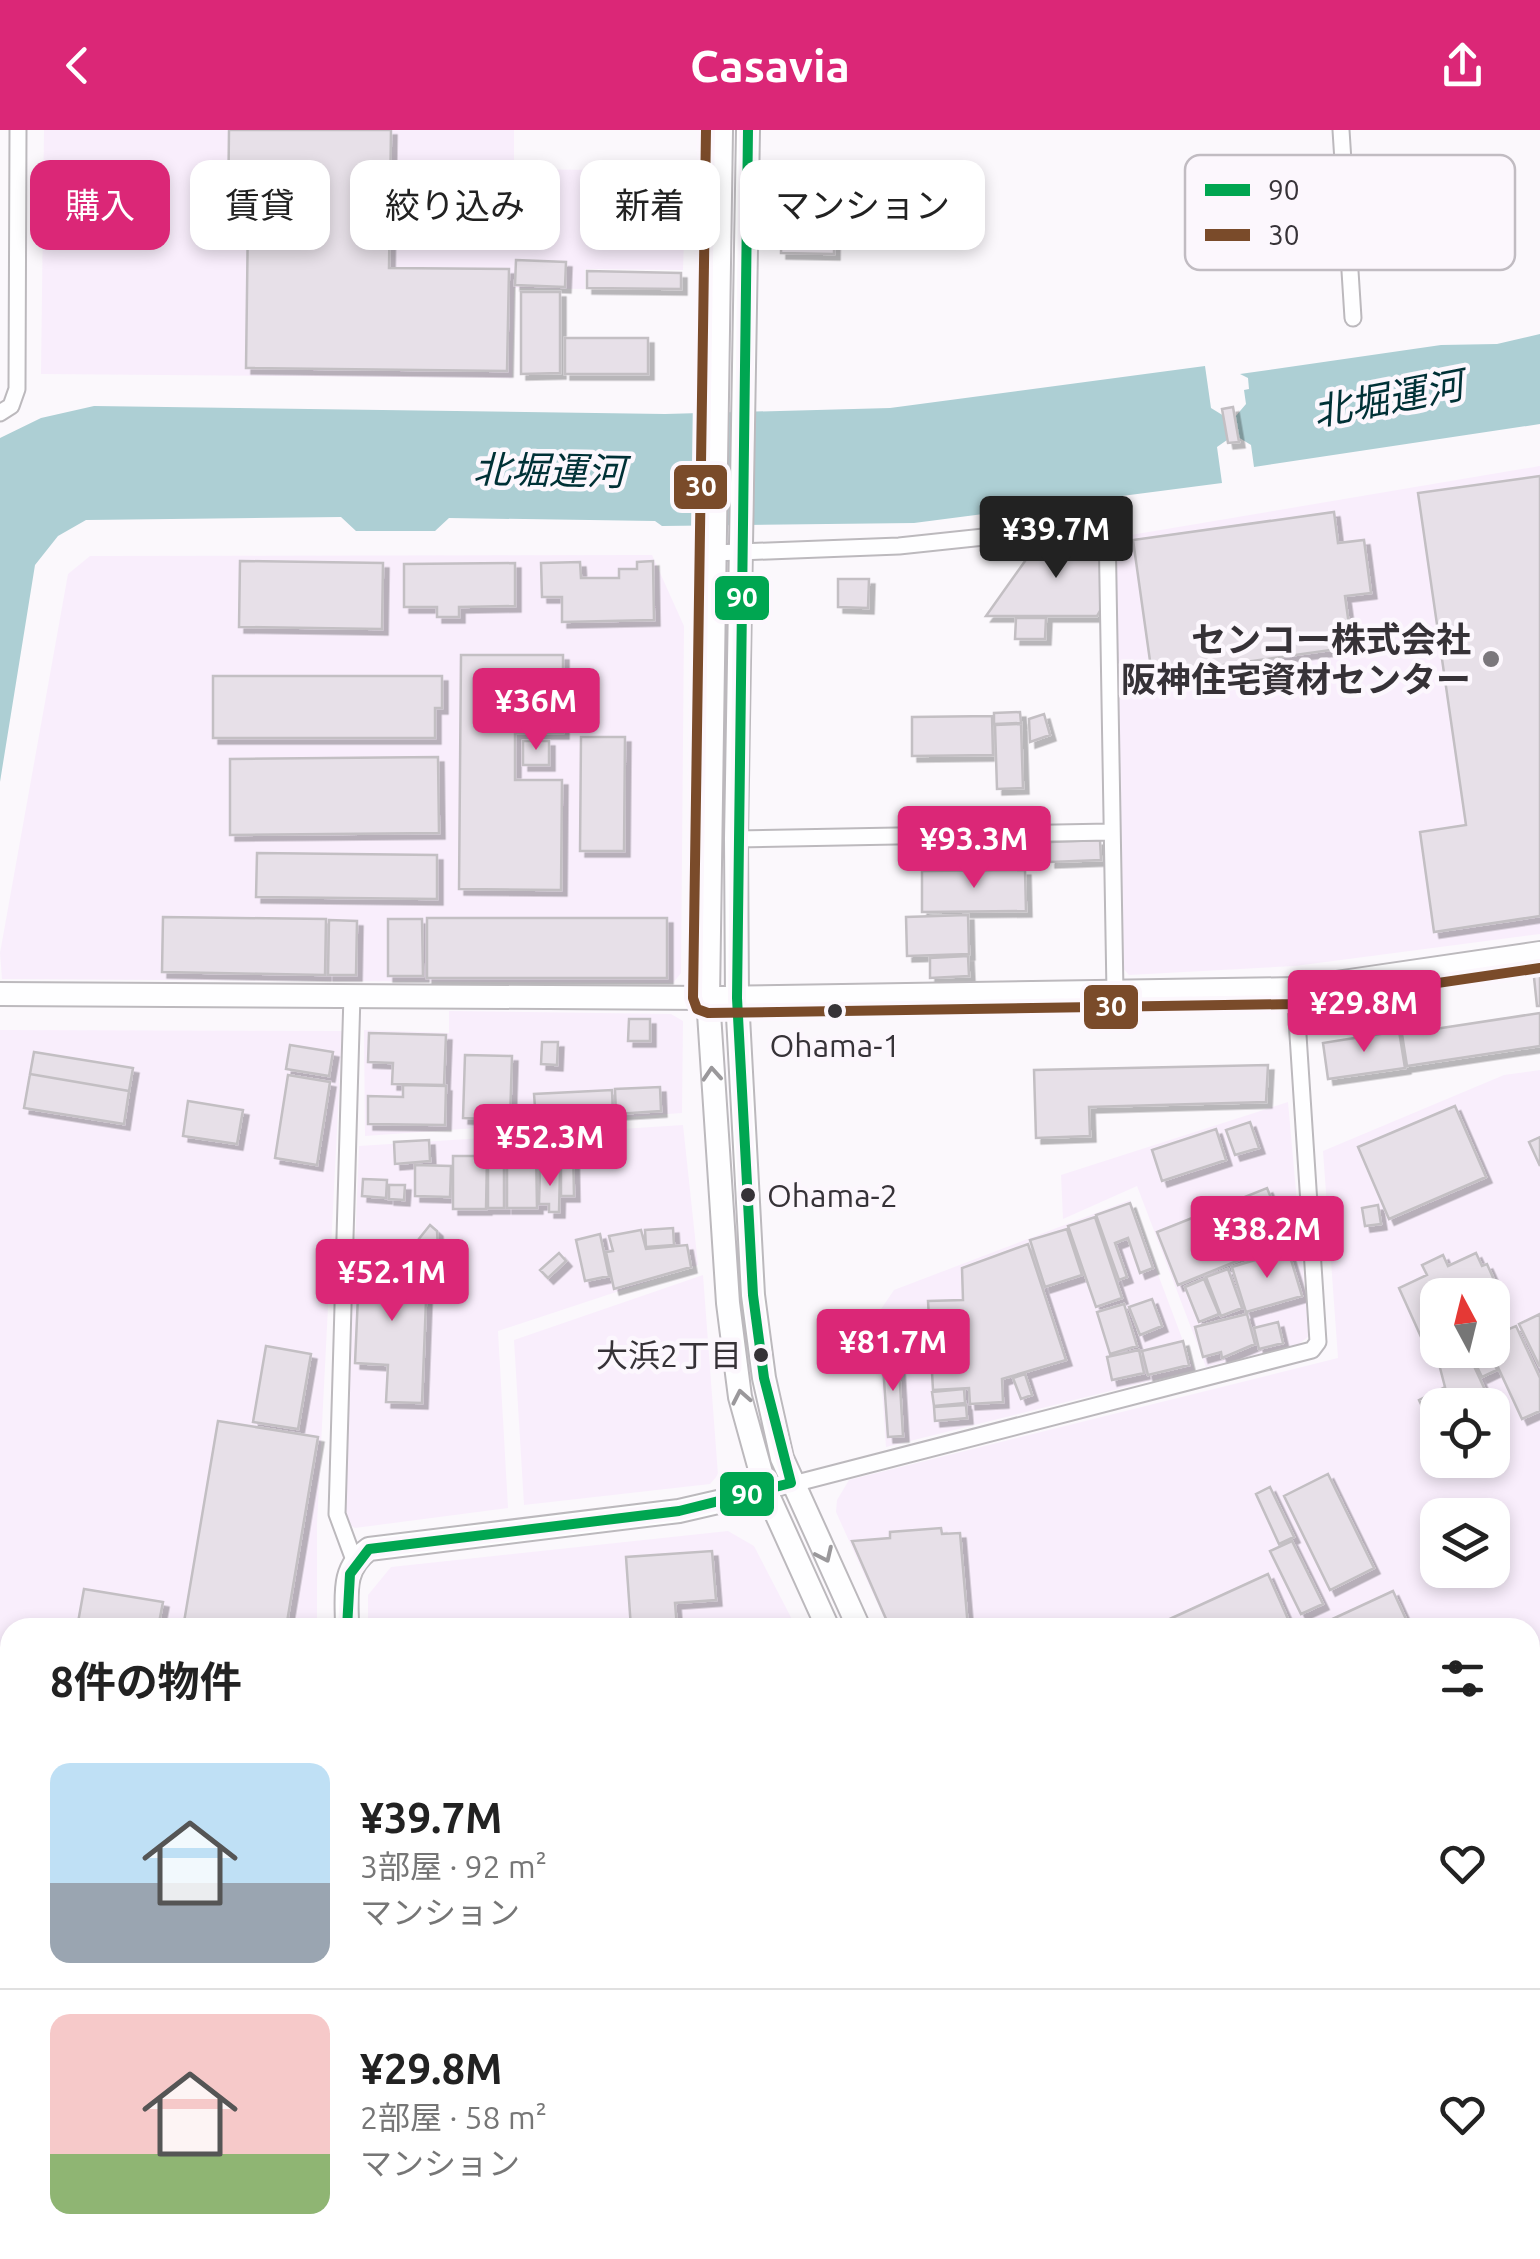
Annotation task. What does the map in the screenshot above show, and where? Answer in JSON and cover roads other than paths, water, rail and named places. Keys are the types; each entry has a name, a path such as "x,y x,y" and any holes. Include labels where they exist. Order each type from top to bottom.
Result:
{"main road":[{"path":"720,130 708,998 732,1342 743,1412 766,1491 823,1618"},
{"path":"748,130 736,839 737,998 753,1296 764,1378 791,1483 854,1618"},
{"path":"0,994 737,998 1295,988 1540,953"},
{"path":"347,1618 348,1572 354,1560 369,1549 679,1512 766,1491"}],"street":[{"path":"0,412 11,406 16,389 18,130"},
{"path":"1341,130 1343,155"},
{"path":"1350,270 1353,318"},
{"path":"714,542 899,546 1108,524 1115,992"},
{"path":"736,839 1110,832"},
{"path":"766,1491 1312,1350 1318,1342 1295,988"},
{"path":"352,996 336,1514 354,1560"}],"water":[{"name":"北堀運河","path":"1540,334 1540,424 1254,467 1251,445 1238,437 1235,417 1246,404 1244,390 1249,389 1248,378 1240,374 1441,345 1497,344"},
{"name":"北堀運河","path":"1205,366 1211,408 1224,416 1227,440 1217,447 1222,483 914,523 662,526 655,521 449,518 435,531 356,531 341,517 86,520 58,536 35,565 0,782 0,438 41,418 94,406 665,414 890,408"}],"place":[{"name":"センコー株式会社 阪神住宅資材センター","path":"1491,659"},
{"name":"Ohama-1","path":"835,1011"},
{"name":"Ohama-2","path":"748,1195"},
{"name":"大浜2丁目","path":"761,1355"}]}
